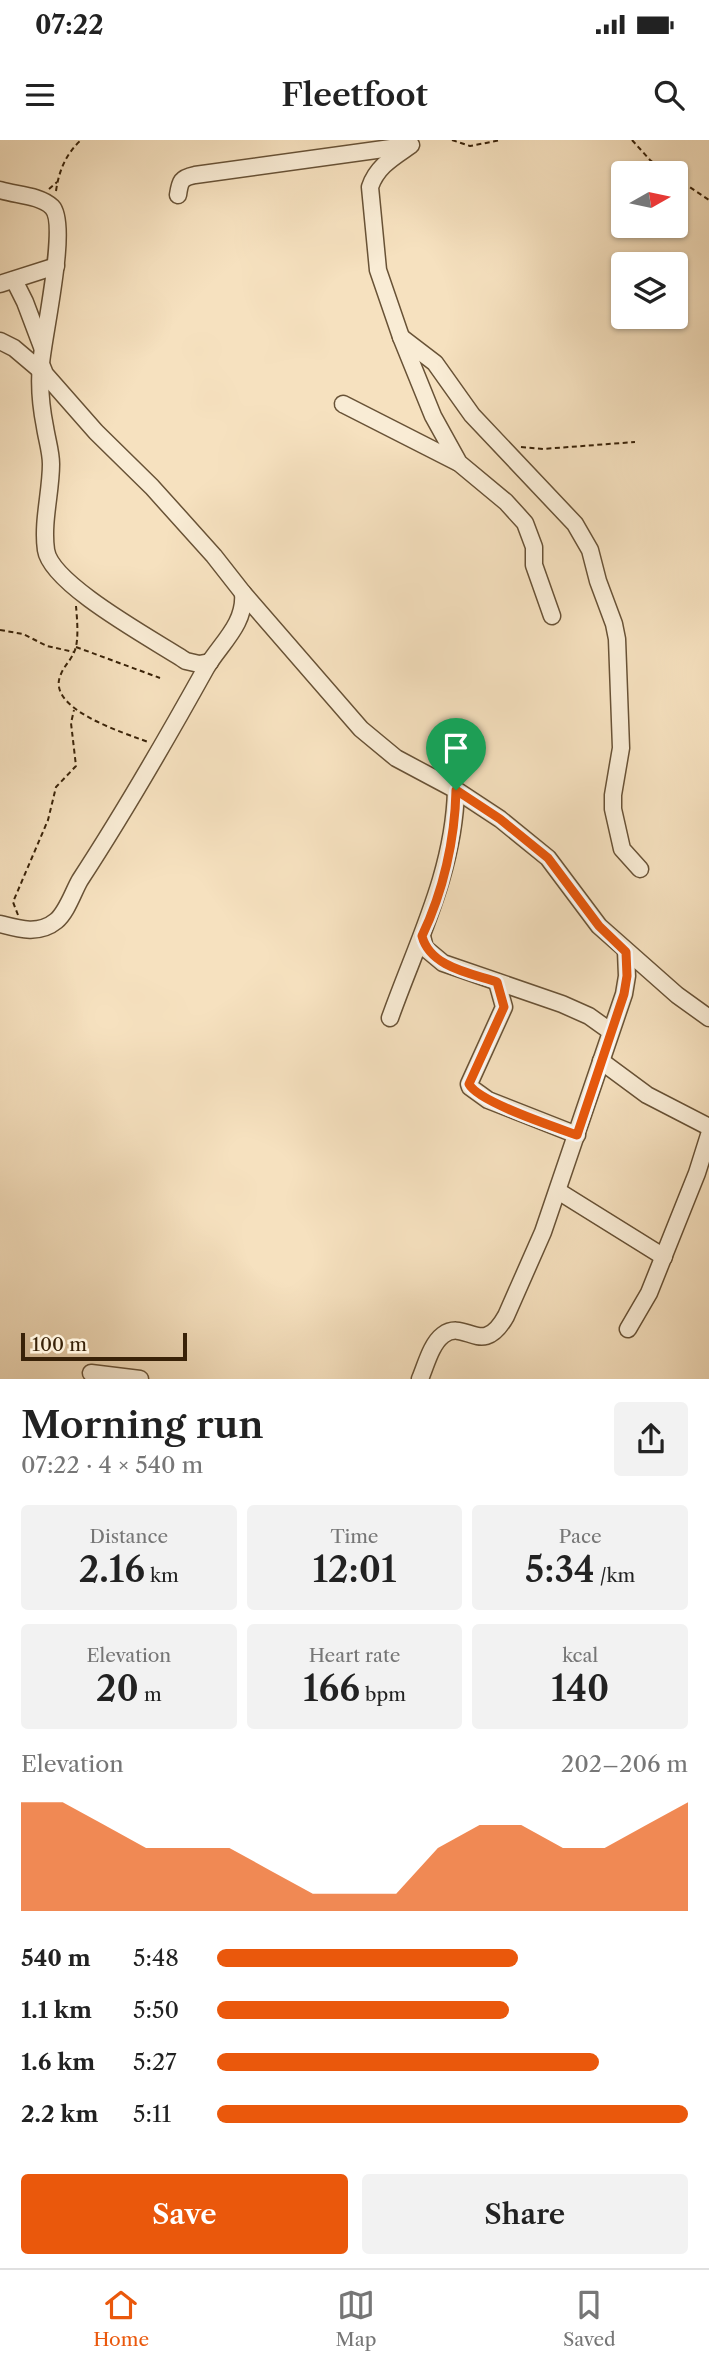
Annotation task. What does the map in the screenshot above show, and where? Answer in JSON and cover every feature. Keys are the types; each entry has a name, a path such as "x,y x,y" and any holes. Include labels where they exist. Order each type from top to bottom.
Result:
{"street":[{"path":"178,195 183,177 415,143"},
{"path":"415,143 384,164 373,177 370,187 378,270 401,338 433,416 459,463"},
{"path":"0,190 48,204 57,214 56,266 41,367 44,425 51,467 46,550 49,559 70,582 106,611 201,666"},
{"path":"42,346 25,302 7,282 56,266"},
{"path":"401,338 435,363 472,415 575,524 590,550 617,639 621,748 613,809 622,849 640,869"},
{"path":"0,341 41,367 96,432 161,497 214,556 361,729 397,758 456,790 500,819 548,858 599,926 677,995 709,1018"},
{"path":"343,404 459,463 506,502 530,532 534,547 534,565 552,616"},
{"path":"0,923 27,931 58,919 162,748 201,666 240,618 244,604 243,593"},
{"path":"390,1018 422,936 449,852 456,818 456,790"},
{"path":"422,936 425,948 443,962 562,1004 589,1016 610,1031"},
{"path":"420,1379 434,1345 444,1334 457,1331 482,1337 499,1327 543,1232 577,1135 624,994 627,976 626,952"},
{"path":"497,982 504,1007 470,1087 488,1100 577,1135"},
{"path":"677,995 709,1033"},
{"path":"601,1061 647,1096 709,1128"},
{"path":"628,1329 649,1293 697,1173 709,1135"},
{"path":"558,1191 664,1257"},
{"path":"91,1373 134,1378"}],"path":[{"path":"54,208 60,168 72,148 81,140"},
{"path":"453,140 470,146 501,140"},
{"path":"632,140 651,161"},
{"path":"688,186 709,200"},
{"path":"522,447 544,449 635,442"},
{"path":"70,582 76,611 76,647 58,682 62,697 75,710 162,748"},
{"path":"0,630 23,634 47,646 74,652"},
{"path":"76,647 159,678"},
{"path":"27,931 13,902 48,820 55,787 76,766 71,723 75,710"}],"route":[{"path":"456,790 500,819 548,858 599,926 626,952 627,976 624,994 577,1135 488,1100 470,1087 504,1002 497,982 443,962 425,948 422,936 441,884 449,852 456,818 456,790"}]}
